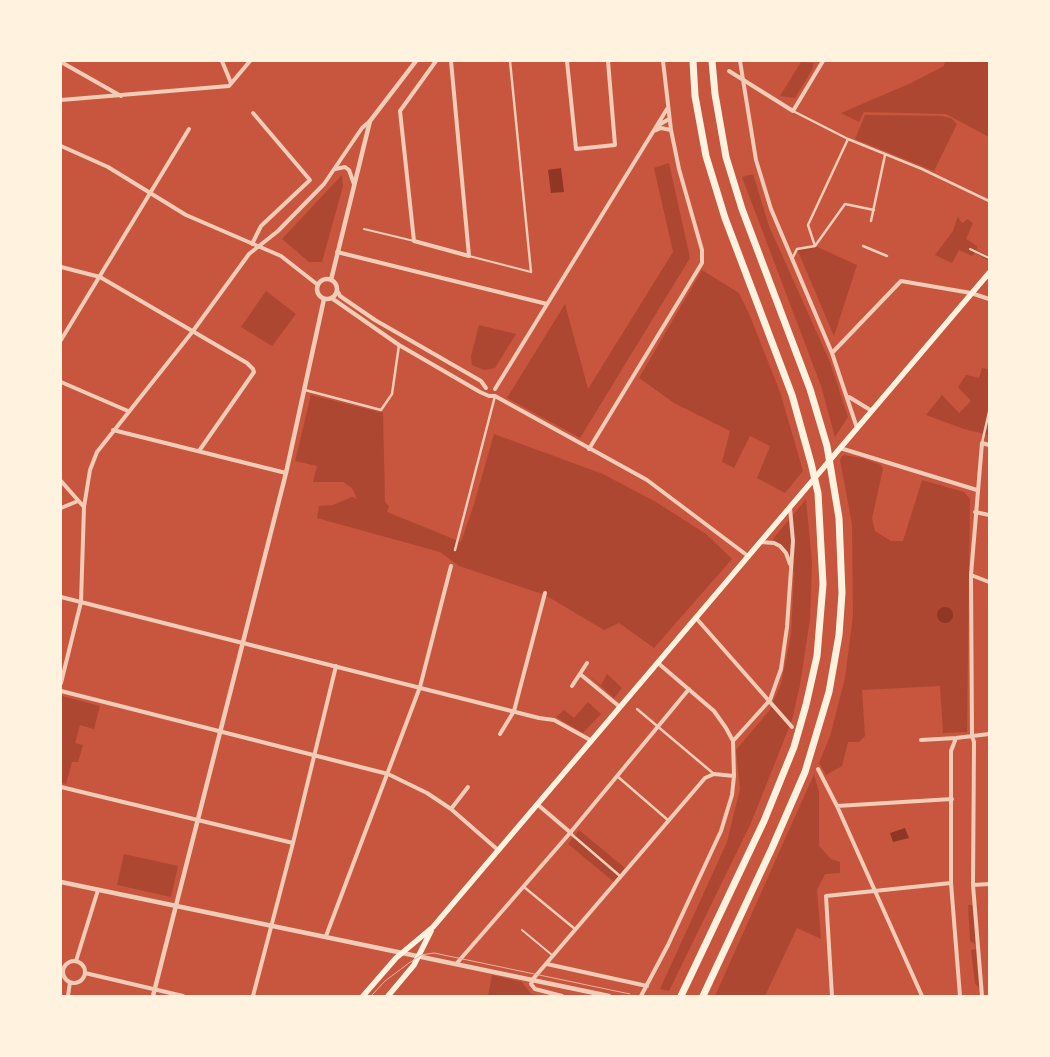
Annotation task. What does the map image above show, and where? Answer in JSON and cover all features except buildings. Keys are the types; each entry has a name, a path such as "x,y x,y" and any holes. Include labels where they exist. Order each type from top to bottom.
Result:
{"highway":[{"path":"681,996 764,821 801,726 817,656 822,606 822,550 818,493 811,463 792,395 725,218 709,165 696,96 693,61"},
{"path":"703,996 789,812 813,749 829,692 839,635 842,593 839,518 828,446 810,389 742,209 726,156 715,94 712,61"}],"main road":[{"path":"363,996 404,952 433,927 989,273"},
{"path":"388,996 414,966 433,927"}],"street":[{"path":"222,61 231,83"},
{"path":"61,100 229,86 250,61"},
{"path":"61,683 81,602 84,507 90,470 96,452 193,331 258,245 278,231 324,184 362,128 370,121 416,61"},
{"path":"436,61 400,111 414,241 469,256 451,61"},
{"path":"510,61 531,272"},
{"path":"567,61 576,149 615,145 608,61"},
{"path":"589,448 702,263 702,250 679,169 671,130 667,109 663,61"},
{"path":"740,61 756,160 772,209 849,397 857,428"},
{"path":"793,111 823,61"},
{"path":"61,62 121,96"},
{"path":"729,71 793,111 848,139 989,201"},
{"path":"455,550 495,389 667,109"},
{"path":"252,244 261,226 310,180 253,113"},
{"path":"657,126 669,119"},
{"path":"331,280 370,121"},
{"path":"654,131 662,128 671,130"},
{"path":"61,340 189,129"},
{"path":"815,246 808,224 848,139"},
{"path":"61,146 108,167 186,215 281,256 318,285"},
{"path":"871,221 885,155"},
{"path":"335,169 345,167 349,170 354,184"},
{"path":"793,257 797,249 815,246 845,204 874,210"},
{"path":"863,246 887,256"},
{"path":"338,252 547,304"},
{"path":"61,267 100,276 247,363 254,372 199,451"},
{"path":"485,393 486,388 481,381 375,320 340,296 337,285 331,280 322,280 318,285 318,293 324,299 332,299 399,345 489,396 494,396 647,480 748,556"},
{"path":"832,353 900,281 972,293 989,299"},
{"path":"332,299 338,292"},
{"path":"153,996 286,473 324,299"},
{"path":"305,390 382,410 392,394 399,345"},
{"path":"61,382 128,411"},
{"path":"486,388 491,386 495,389"},
{"path":"849,397 872,411"},
{"path":"982,996 973,885 974,742 972,736 971,575 982,443 989,412"},
{"path":"113,430 286,473"},
{"path":"982,443 989,445"},
{"path":"840,448 977,490"},
{"path":"61,481 84,507"},
{"path":"61,508 78,501"},
{"path":"733,741 770,700 781,669 787,627 793,541 790,507"},
{"path":"975,512 989,515"},
{"path":"760,542 774,543 780,546 786,553 790,566"},
{"path":"326,936 420,688 451,566"},
{"path":"971,575 989,582"},
{"path":"500,734 514,711 545,593"},
{"path":"61,597 554,720 592,741"},
{"path":"696,618 792,727"},
{"path":"572,686 587,663"},
{"path":"640,996 647,986 721,831 730,804 734,776 733,741 726,728 714,711 658,663"},
{"path":"253,996 270,925 293,844 313,754 336,666"},
{"path":"580,674 620,708"},
{"path":"457,963 570,833 689,689"},
{"path":"61,691 388,774 420,789 452,809 498,850"},
{"path":"637,709 714,774"},
{"path":"921,740 989,734"},
{"path":"956,738 951,750 951,883 960,996"},
{"path":"818,769 837,806 922,996"},
{"path":"562,996 535,989 532,984 533,979 705,778 714,774 734,776"},
{"path":"617,776 669,821"},
{"path":"452,809 468,787"},
{"path":"61,788 293,844"},
{"path":"837,806 952,799"},
{"path":"538,804 621,877"},
{"path":"61,882 608,996"},
{"path":"832,996 826,896 951,883"},
{"path":"973,885 989,884"},
{"path":"524,886 576,930"},
{"path":"76,961 98,890"},
{"path":"76,961 83,965 85,973 80,981 70,982 64,976 63,967 69,962 76,961"},
{"path":"547,964 647,986"},
{"path":"85,973 183,996"},
{"path":"68,996 70,982"}],"lane":[{"path":"364,229 414,241"},
{"path":"970,249 989,258"},
{"path":"469,256 531,272"},
{"path":"522,930 554,956"}],"shaded area":[{"path":"945,61 989,61 989,137 946,114 864,112 859,122 841,113 911,83 944,66"},
{"path":"801,62 814,63 812,70 795,98 780,96"},
{"path":"865,115 941,116 951,118 957,124 934,171 855,139"},
{"path":"669,163 690,258 580,438 507,398 565,304 588,389 673,252 654,168"},
{"path":"561,168 564,192 551,193 548,170"},
{"path":"753,174 769,226 830,362 848,417 835,437 821,386 742,177"},
{"path":"342,175 343,186 322,262 309,262 282,239"},
{"path":"958,216 963,223 967,219 973,223 966,239 977,246 977,250 989,256 989,261 975,253 972,256 959,250 952,263 935,255 953,231"},
{"path":"815,246 857,265 834,336 797,249"},
{"path":"702,270 739,293 780,392 803,471 785,493 757,478 770,446 750,436 734,468 722,462 730,431 674,403 639,378"},
{"path":"266,291 296,314 272,346 241,327"},
{"path":"479,325 516,334 495,368 484,370 472,365 471,356"},
{"path":"982,368 989,369 989,435 964,429 926,415 942,395 959,413 971,401 958,387 966,375 979,378"},
{"path":"311,395 383,413 385,502 389,506 387,512 461,542 494,434 603,474 656,502 706,534 732,559 654,648 619,623 604,630 545,595 459,566 440,552 317,518 319,506 333,505 352,497 357,499 352,488 343,482 313,482 317,466 295,461"},
{"path":"843,455 862,458 881,465 883,469 872,518 875,531 891,541 903,541 922,480 964,492 970,499 967,732 943,733 940,686 862,690 865,736 859,742 848,742 842,766 826,775 819,763 830,736 845,678 853,615 852,524 840,460"},
{"path":"806,499 812,562 810,619 800,685 792,720 751,823 669,991 660,989 727,842 740,789 736,750 769,711 781,684 791,634 794,574 793,565 773,539"},
{"path":"942,607 948,607 953,612 951,621 942,623 937,618 937,612"},
{"path":"586,673 601,685 607,674 622,688 614,698"},
{"path":"62,696 100,706 94,729 80,725 75,743 83,745 78,762 72,762 66,784 61,783"},
{"path":"588,702 601,714 583,733 556,717 564,710 574,718"},
{"path":"814,774 819,792 819,846 831,859 840,862 840,873 825,874 817,890 821,939 797,928 765,996 715,996"},
{"path":"905,828 909,838 893,842 890,833"},
{"path":"579,830 625,868 614,882 568,844"},
{"path":"124,854 178,866 171,897 117,885"},
{"path":"968,905 973,905 976,945 970,941"},
{"path":"977,949 980,988 975,984 971,950"},
{"path":"492,975 522,982 531,994 543,996 488,996"}],"tram line":[{"path":"371,996 385,981 409,963 421,955 434,953 630,994"}]}
